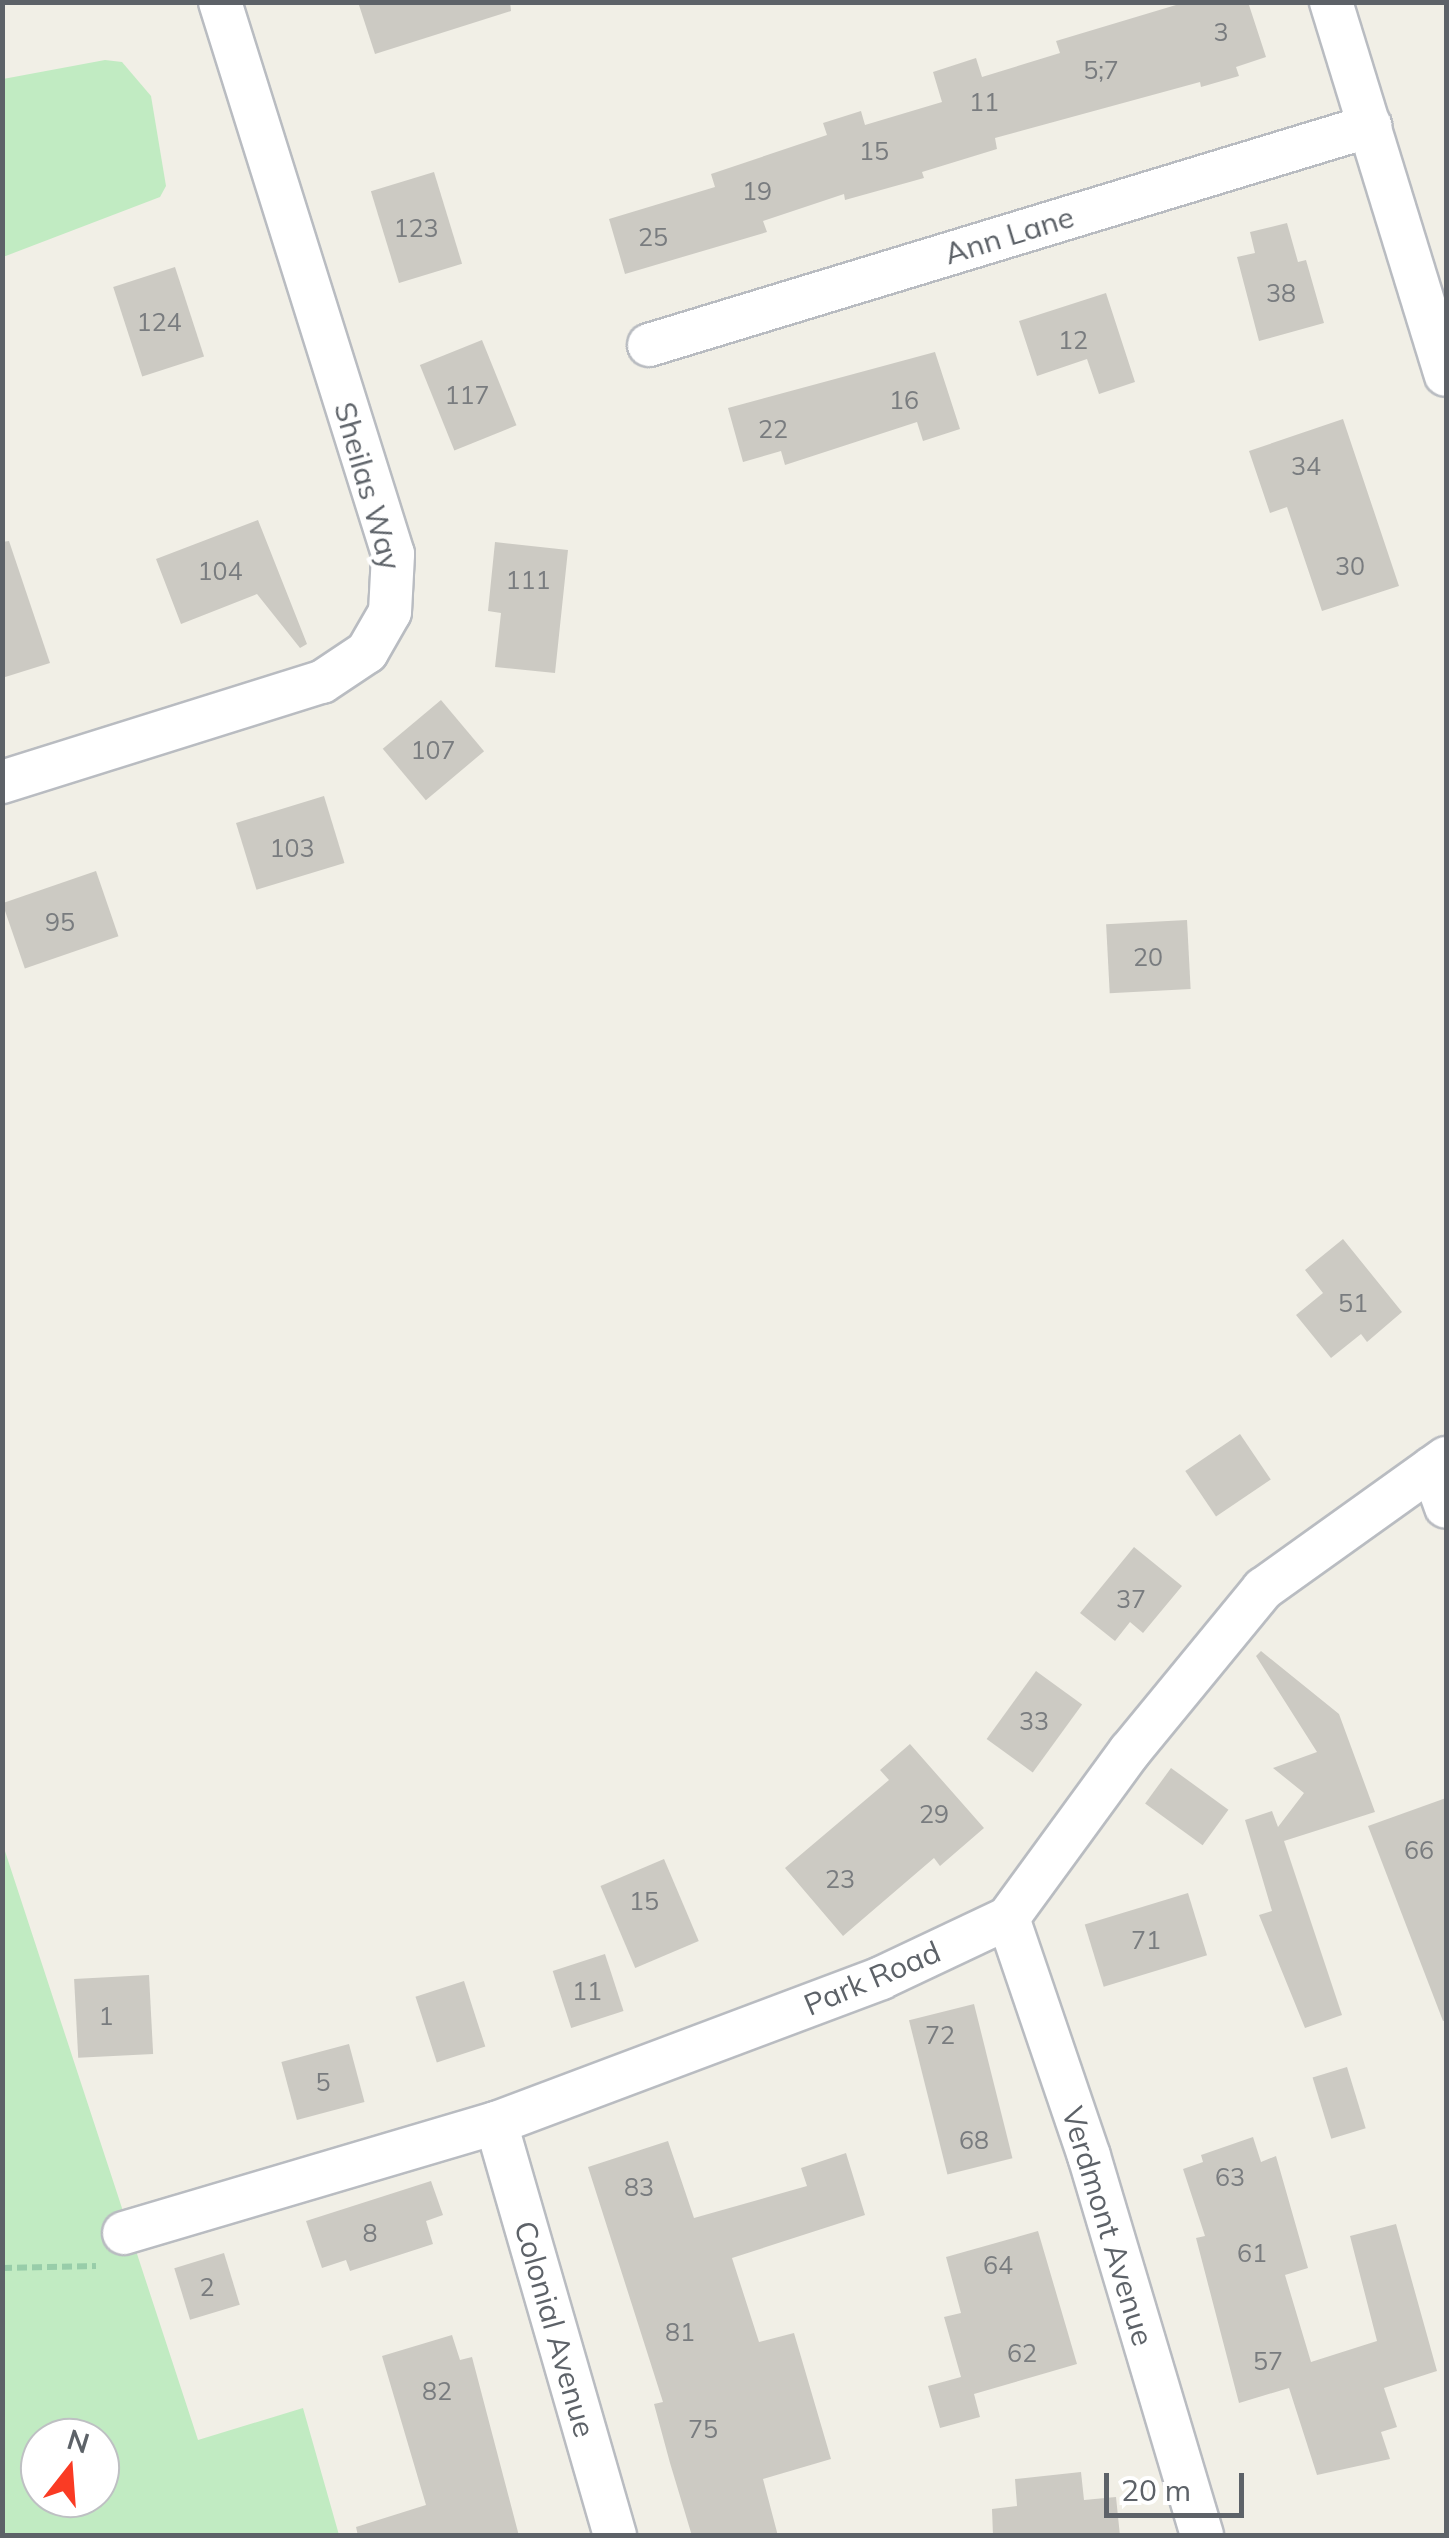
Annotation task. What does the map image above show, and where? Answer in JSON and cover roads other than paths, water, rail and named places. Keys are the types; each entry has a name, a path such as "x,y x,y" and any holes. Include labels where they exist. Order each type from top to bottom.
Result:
{"street":[{"name":"Sheilas Way","path":"2,782 322,682 367,652 390,612 394,554 220,2"},
{"path":"1331,2 1446,375"},
{"name":"Ann Lane","path":"649,344 1370,126"},
{"name":"Park Road","path":"124,2232 496,2123 881,1978 1008,1918 1130,1750 1263,1588 1442,1478"},
{"name":"Verdmont Avenue","path":"1008,1918 1089,2156 1202,2536"},
{"name":"Colonial Avenue","path":"496,2123 614,2536"}]}
